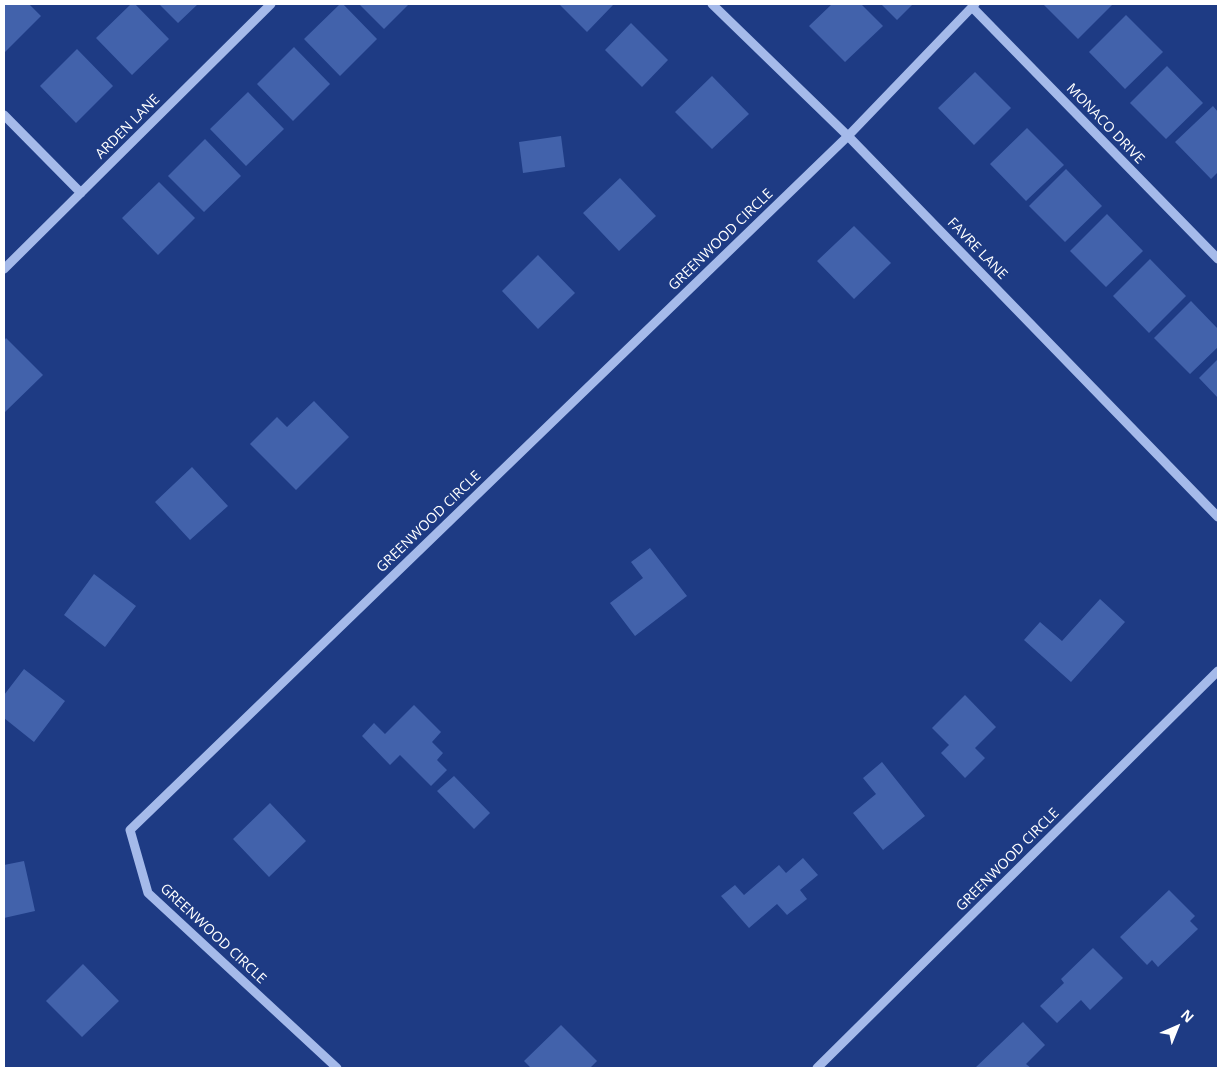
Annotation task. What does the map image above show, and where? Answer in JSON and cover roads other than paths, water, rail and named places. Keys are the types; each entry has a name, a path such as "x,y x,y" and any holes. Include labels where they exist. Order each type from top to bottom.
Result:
{"street":[{"name":"ARDEN LANE","path":"4,269 271,4"},
{"name":"FAVRE LANE","path":"712,4 848,136 1218,517"},
{"name":"GREENWOOD CIRCLE","path":"337,1068 148,892 130,830 848,136 974,6"},
{"name":"MONACO DRIVE","path":"974,6 1218,259"},
{"path":"4,115 81,193"},
{"name":"GREENWOOD CIRCLE","path":"817,1068 1218,671"}]}
